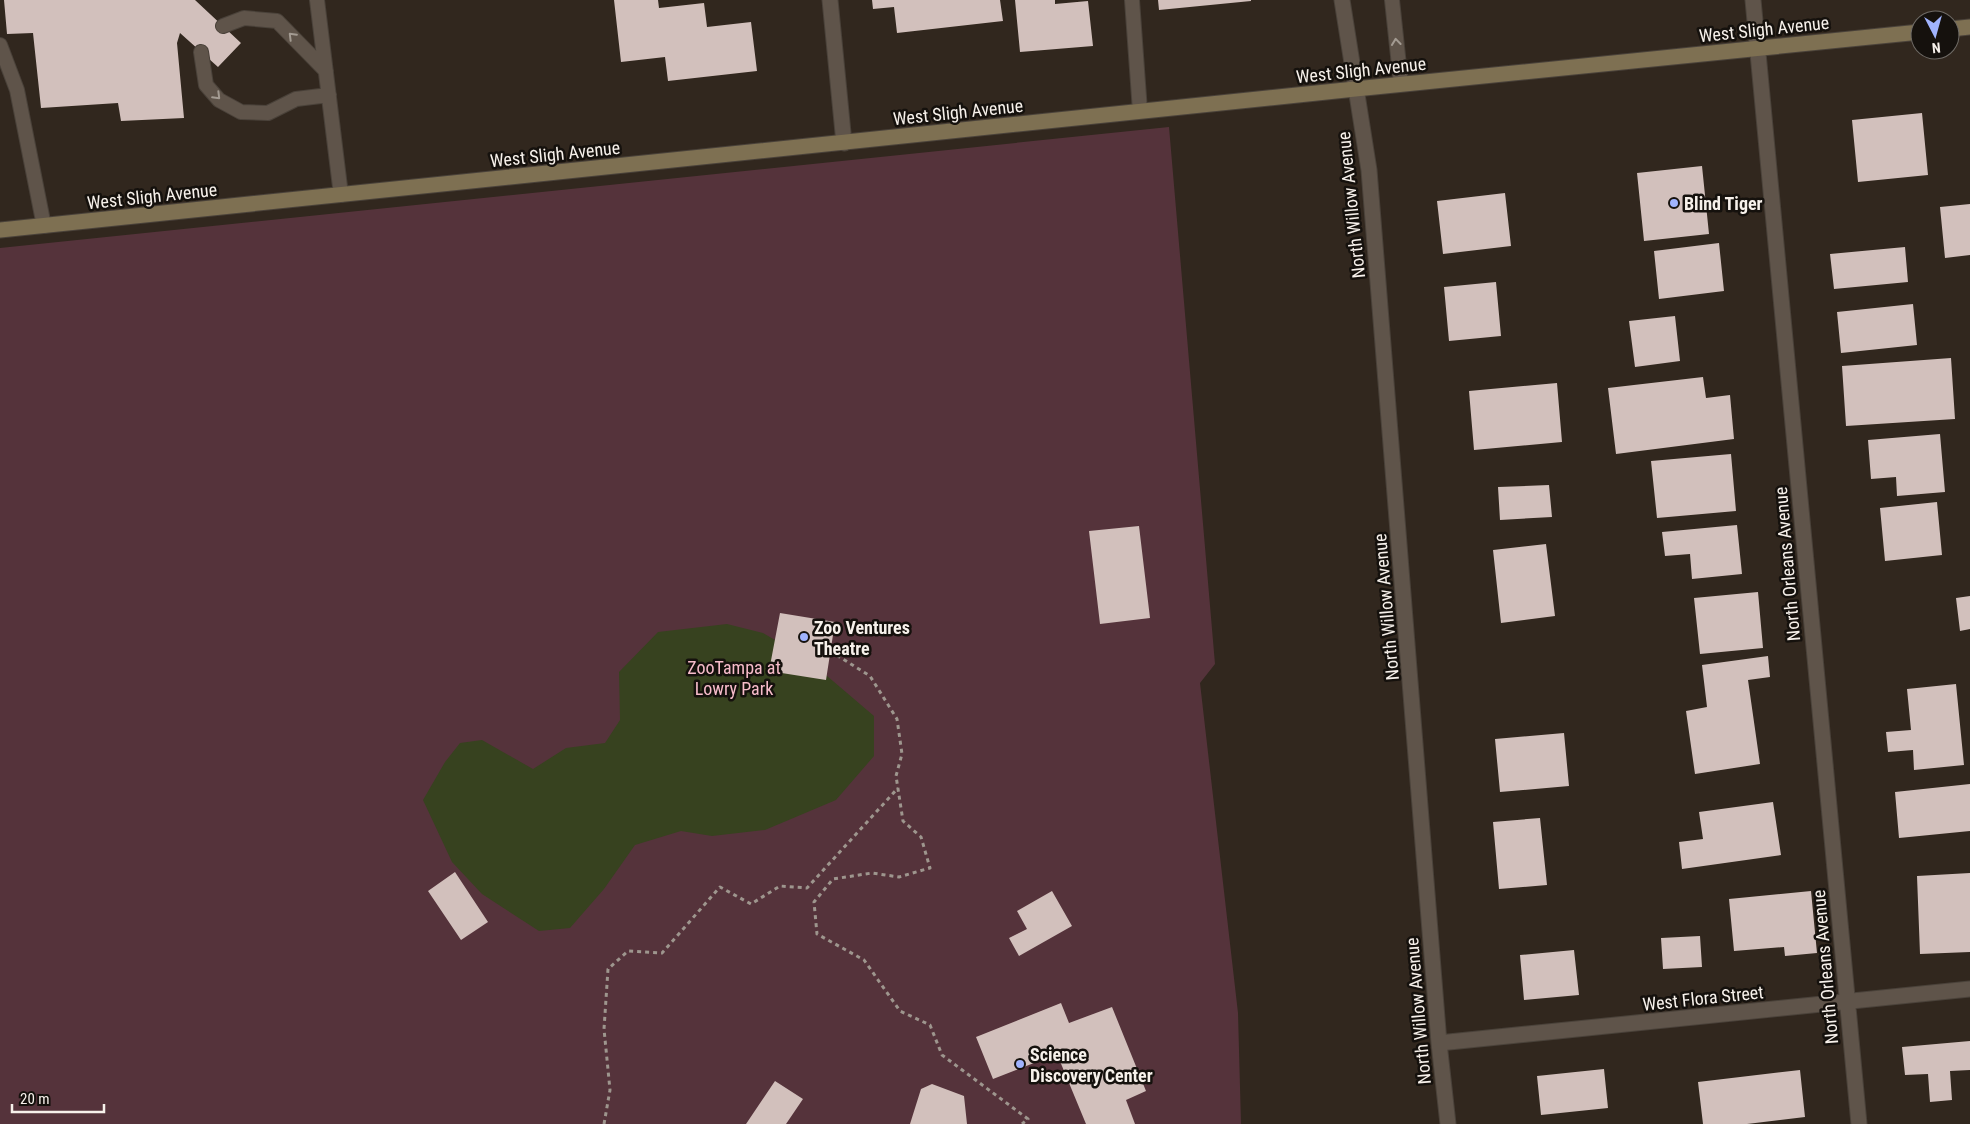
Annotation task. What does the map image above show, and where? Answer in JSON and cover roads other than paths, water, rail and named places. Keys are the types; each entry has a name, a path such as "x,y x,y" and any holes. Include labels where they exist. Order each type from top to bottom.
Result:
{"main road":[{"name":"West Sligh Avenue","path":"0,230 1910,33"}],"street":[{"path":"830,0 844,143"},
{"name":"North Willow Avenue","path":"1342,0 1370,180 1439,1043 1448,1124"},
{"name":"North Orleans Avenue","path":"1753,0 1858,1124"},
{"name":"West Flora Street","path":"1439,1043 1970,989"}],"lane":[{"path":"317,0 341,195"},
{"path":"1132,0 1140,111"},
{"path":"1392,0 1401,84"},
{"path":"223,26 244,18 277,21 326,71"},
{"path":"0,45 18,90 44,226"},
{"path":"201,52 206,85 220,100 241,112 268,113 296,99 329,96"}],"place":[{"name":"Blind Tiger","path":"1674,203"},
{"name":"Zoo Ventures Theatre","path":"804,637"},
{"name":"Science Discovery Center","path":"1020,1064"}],"park label":[{"name":"ZooTampa at Lowry Park","path":"734,678"}]}
